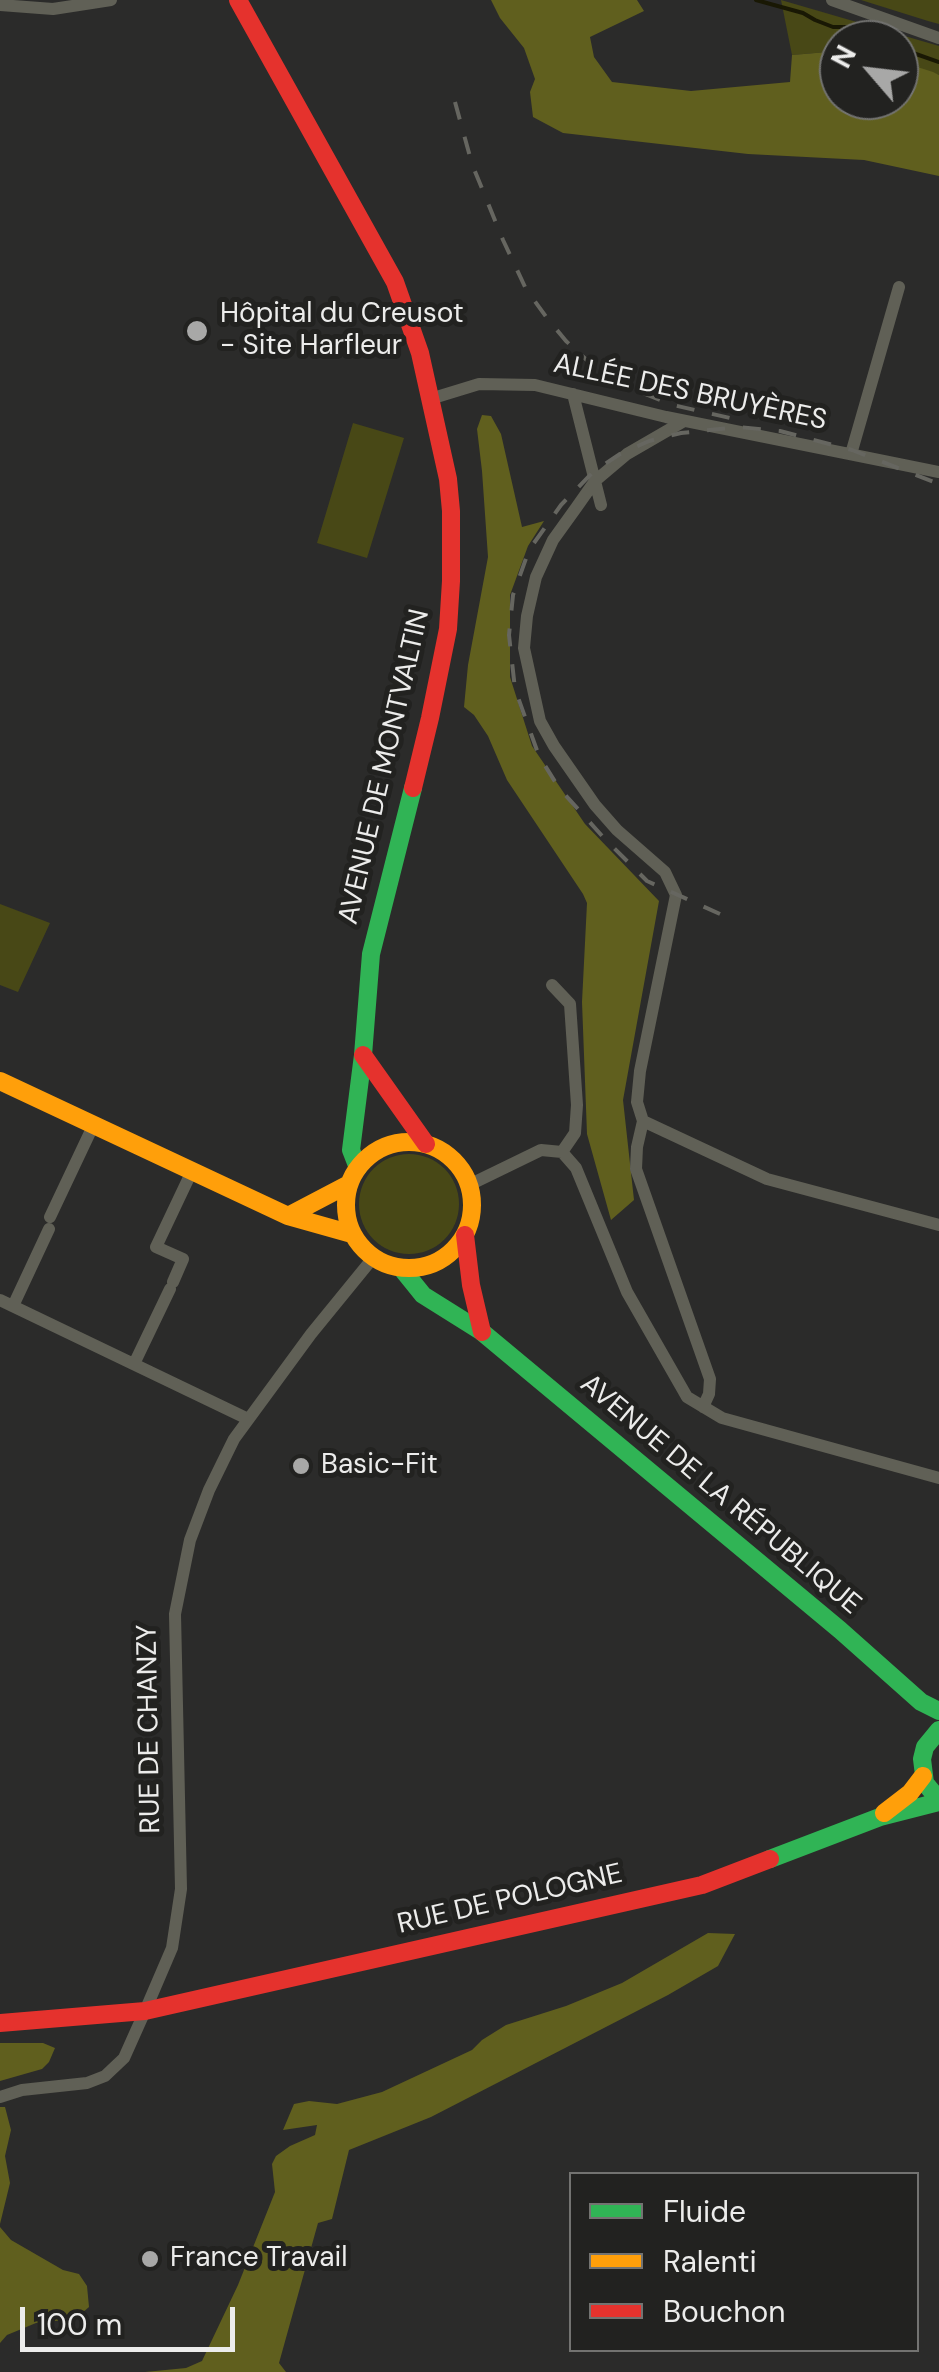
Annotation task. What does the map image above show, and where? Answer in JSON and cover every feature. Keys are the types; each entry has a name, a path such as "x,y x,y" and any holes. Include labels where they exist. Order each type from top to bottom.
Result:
{"street":[{"path":"0,6 52,9 111,0"},
{"name":"AVENUE DE MONTVALTIN","path":"238,0 395,282 420,353 452,510 448,629 430,718 371,954 351,1150 353,1176"},
{"path":"832,0 939,38"},
{"path":"851,454 899,286"},
{"name":"ALLÉE DES BRUYÈRES","path":"430,399 480,384 535,385 684,421 939,472"},
{"path":"573,394 602,505"},
{"path":"684,421 627,454 595,481 553,540 536,578 524,648 540,721 554,746 595,805 666,872 676,895 640,1071 637,1102 643,1120 636,1169 710,1378 704,1407"},
{"path":"552,986 570,1004 575,1134 562,1152"},
{"path":"363,1054 426,1144"},
{"path":"0,1081 288,1216 352,1234"},
{"path":"643,1120 767,1179 939,1225"},
{"path":"94,1124 49,1223 6,1303 248,1419"},
{"path":"288,1216 353,1176 371,1154 388,1145 426,1144 445,1152 460,1167 469,1186 471,1219 465,1235 454,1250 421,1268 402,1269 373,1258 361,1248 346,1218 345,1201 353,1176"},
{"path":"469,1186 541,1150 562,1152 576,1168 627,1292 688,1398 722,1418 939,1478"},
{"path":"134,1364 183,1260 156,1246 192,1170"},
{"path":"465,1235 482,1332"},
{"name":"RUE DE CHANZY","path":"0,2097 22,2090 86,2083 105,2076 124,2058 145,2011 172,1948 181,1890 174,1614 190,1540 234,1439 373,1258"},
{"name":"AVENUE DE LA RÉPUBLIQUE","path":"402,1269 423,1296 482,1332 920,1702 939,1711"},
{"name":"AVENUE DE LA RÉPUBLIQUE","path":"920,1702 935,1734"},
{"path":"935,1734 922,1759 923,1776 939,1801"},
{"name":"RUE DE POLOGNE","path":"880,1817 910,1793 923,1776"},
{"name":"RUE DE POLOGNE","path":"145,2011 702,1885 880,1817 939,1801"},
{"path":"0,2023 145,2011"}],"shaded area":[{"path":"491,0 637,0 644,11 590,37 594,57 612,82 691,91 790,82 792,55 819,53 819,120 919,120 919,67 933,72 939,75 939,176 864,160 748,154 563,133 533,117 530,92 535,79 524,48"},
{"path":"781,0 850,20 819,20 819,53 792,55"},
{"path":"861,0 939,0 939,24 928,21"},
{"path":"919,40 939,46 939,75 919,68"},
{"path":"482,415 491,416 501,434 522,527 544,521 528,546 510,595 510,677 532,746 585,824 659,901 623,1100 634,1200 611,1220 587,1134 582,1002 587,903 507,780 488,736 464,707 488,557 477,429"},
{"path":"353,423 404,438 367,558 317,543"},
{"path":"0,904 50,923 18,992 0,985"},
{"path":"409,1154 428,1158 445,1168 455,1185 459,1204 455,1223 445,1240 428,1250 409,1254 390,1250 373,1240 363,1223 359,1204 363,1185 373,1168 390,1158"},
{"path":"708,1933 735,1934 718,1966 431,2117 349,2150 332,2219 318,2223 279,2363 286,2372 145,2372 186,2368 202,2361 275,2192 272,2164 276,2156 315,2135 317,2125 283,2130 294,2104 337,2104 382,2092 472,2050 506,2025 622,1983"},
{"path":"0,2043 43,2043 55,2048 42,2069 0,2081"},
{"path":"0,2107 5,2107 11,2130 5,2156 10,2183 0,2224"},
{"path":"0,2227 11,2240 63,2270 79,2274 87,2286 89,2307 75,2319 36,2323 7,2335 0,2343"}],"waterway":[{"path":"756,0 819,22"},
{"path":"919,55 939,62"}],"railway":[{"path":"455,102 472,164 503,240 526,289 566,341 590,363 645,394 673,405 739,420"},
{"path":"720,914 647,881 559,788 539,756 515,689 509,635 513,595 529,550 561,505 593,472 649,441 681,433 739,427 780,431 852,450 939,484"}],"traffic: fast":[{"path":"358,1168 351,1150 371,954 413,788"},
{"path":"402,1269 423,1295 482,1332 921,1702 939,1711"},
{"path":"939,1730 925,1747 922,1759 925,1783 939,1800"},
{"path":"770,1859 880,1817 939,1802"}],"traffic: slow":[{"path":"0,1081 288,1216 352,1234"},
{"path":"409,1142 433,1147 454,1160 467,1181 472,1205 467,1229 454,1250 433,1263 409,1268 385,1263 364,1250 351,1229 346,1205 351,1181 364,1160 385,1147 409,1142"},
{"path":"288,1216 349,1184"},
{"path":"884,1813 910,1793 923,1776"}],"traffic: jam":[{"path":"238,0 395,282 420,353 448,479 448,629 413,788"},
{"path":"363,1055 426,1144"},
{"path":"465,1235 482,1332"},
{"path":"0,2023 145,2011 702,1885 770,1859"}],"place":[{"name":"Hôpital du Creusot - Site Harfleur","path":"197,331"},
{"name":"Basic-Fit","path":"301,1466"},
{"name":"France Travail","path":"150,2259"}]}
